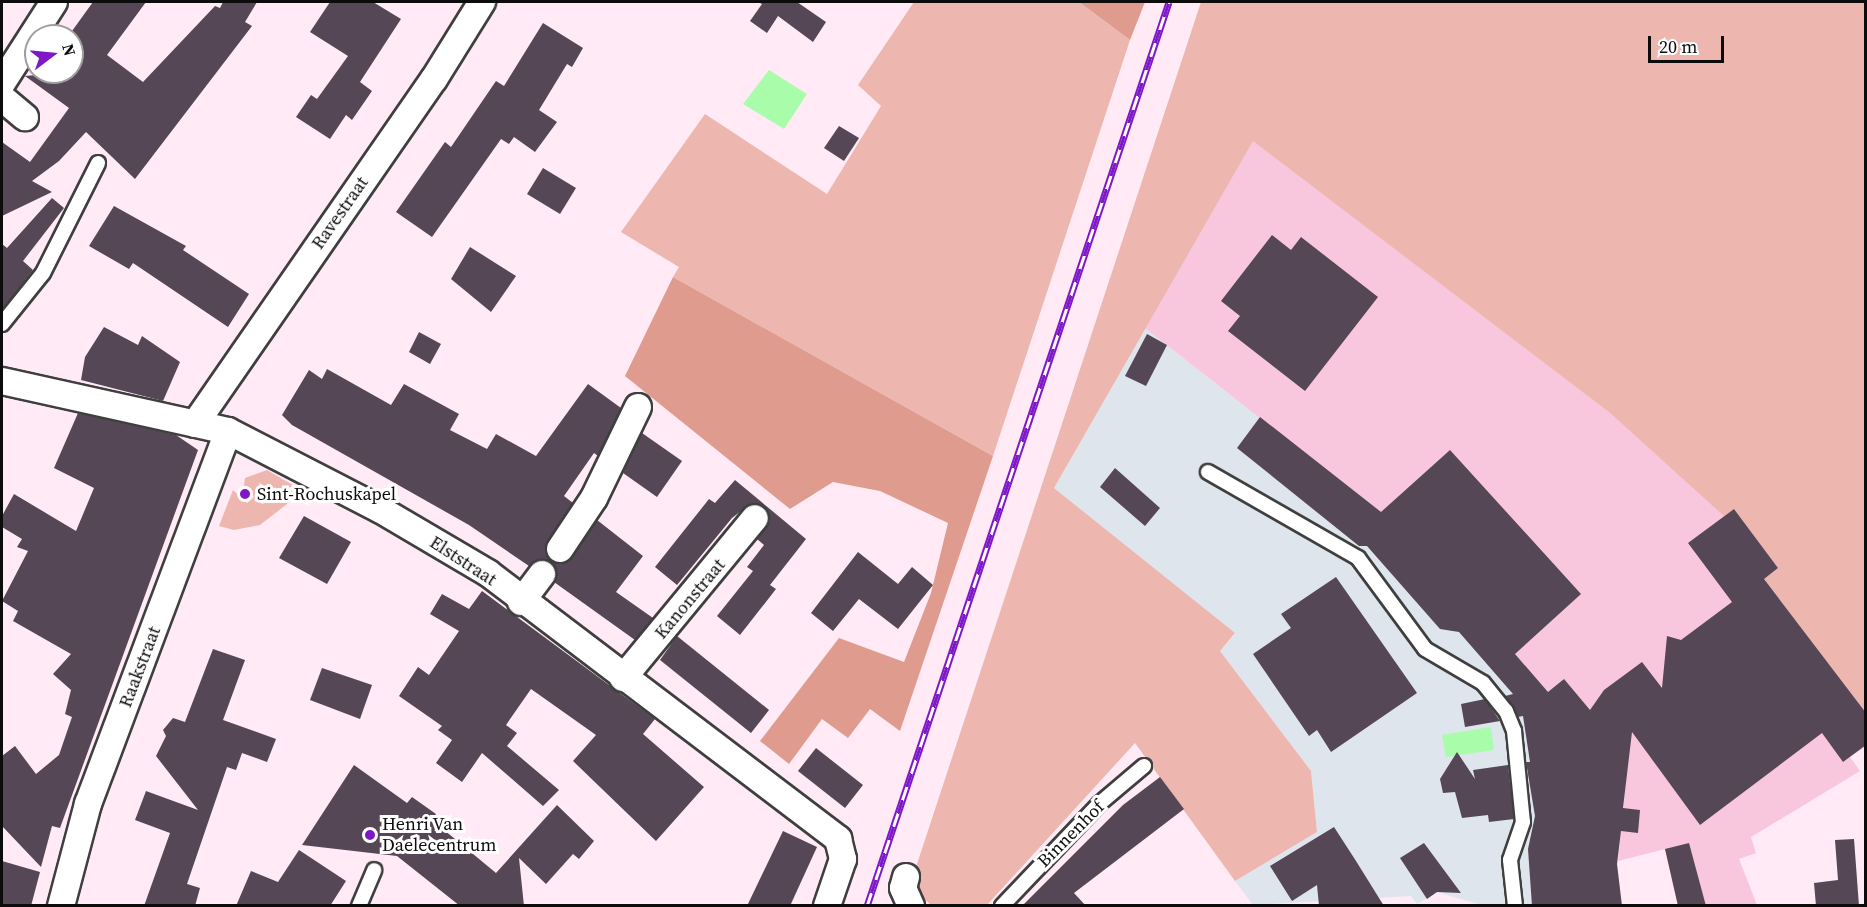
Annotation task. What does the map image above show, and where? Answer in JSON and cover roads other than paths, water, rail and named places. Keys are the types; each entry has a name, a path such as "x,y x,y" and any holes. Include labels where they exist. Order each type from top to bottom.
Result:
{"street":[{"path":"2,83 54,2"},
{"name":"Ravestraat","path":"195,424 434,79 482,2"},
{"path":"2,98 25,117"},
{"name":"Elststraat","path":"2,381 228,431 410,527 488,573 521,602 838,839 843,859 827,906"},
{"path":"560,549 594,498 638,407"},
{"name":"Raakstraat","path":"60,906 88,804 228,431"},
{"name":"Kanonstraat","path":"623,678 755,518"},
{"path":"521,602 542,574"},
{"path":"906,877 903,888 911,906"}],"lane":[{"path":"2,324 44,273 98,163"},
{"path":"1208,472 1358,558 1425,649 1483,683 1506,711 1514,731 1523,822 1510,860 1515,906"},
{"name":"Binnenhof","path":"1002,906 1099,804 1144,766"},
{"path":"359,906 374,870"}],"railway":[{"path":"867,906 1169,2"}],"place":[{"name":"Sint-Rochuskapel","path":"245,494"},
{"name":"Henri Van Daelecentrum","path":"370,835"}]}
